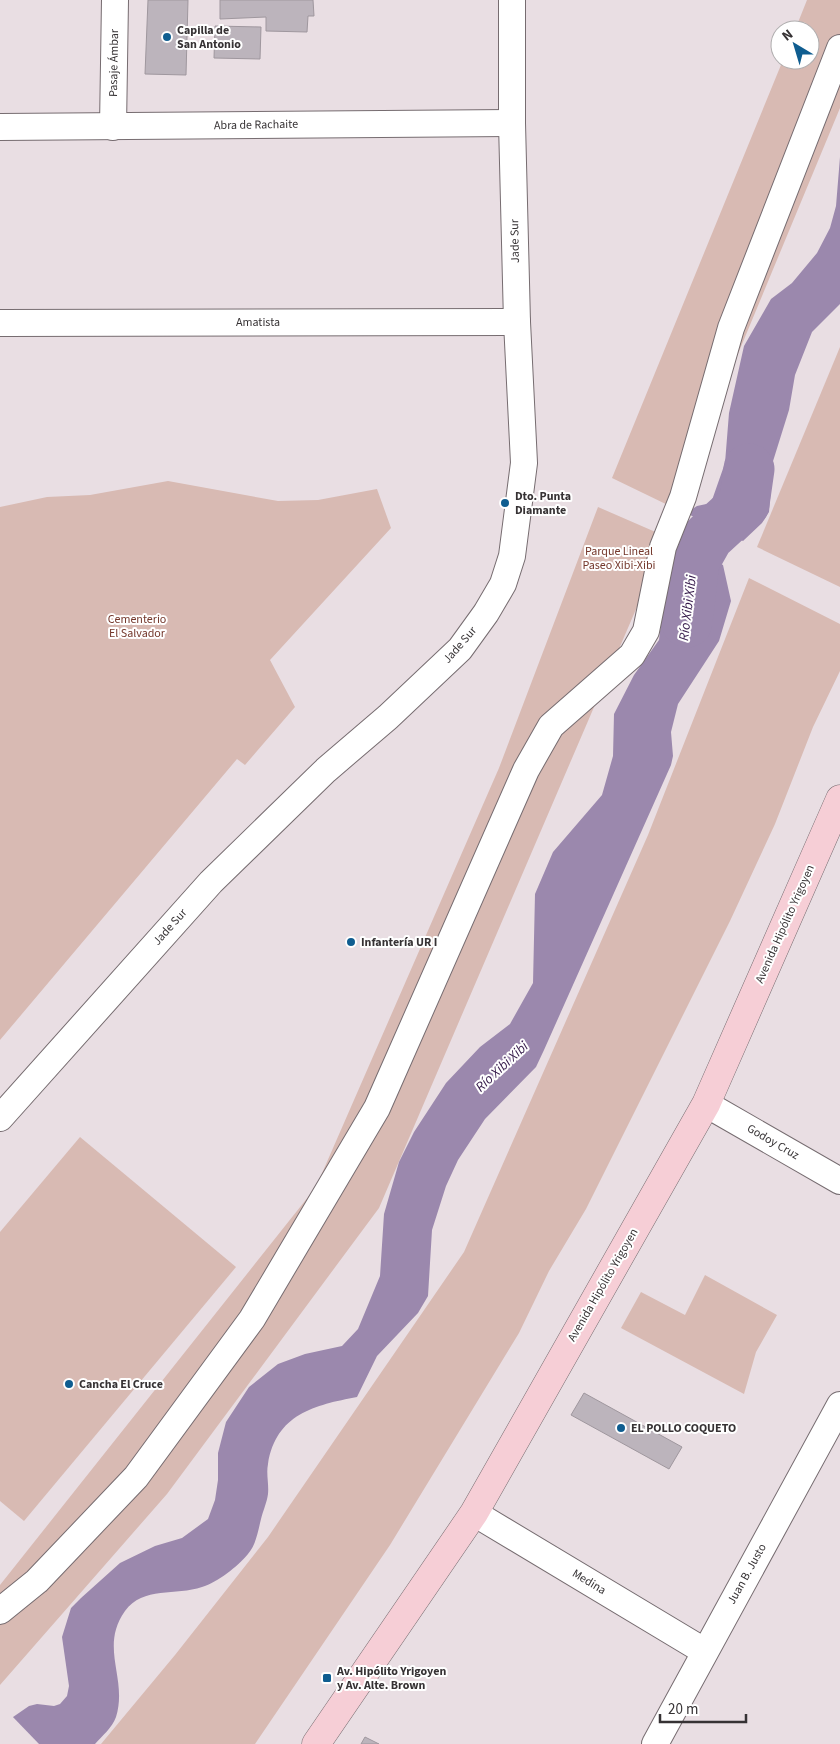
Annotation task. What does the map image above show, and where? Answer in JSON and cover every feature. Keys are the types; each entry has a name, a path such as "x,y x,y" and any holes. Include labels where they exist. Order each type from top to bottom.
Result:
{"main road":[{"name":"Avenida Hipólito Yrigoyen","path":"316,1744 474,1513 706,1104 840,799"}],"street":[{"name":"Pasaje Ámbar","path":"113,127 115,0"},
{"name":"Jade Sur","path":"0,1118 211,882 320,776 460,649 486,613 503,584 512,556 524,463 517,322 512,123 512,0"},
{"path":"0,1611 38,1581 136,1477 252,1319 378,1108 526,770 551,726 632,655 646,631 663,547 683,497 731,328 840,48"},
{"name":"Abra de Rachaite","path":"0,127 512,123"},
{"name":"Amatista","path":"0,322 517,322"},
{"name":"Godoy Cruz","path":"706,1104 840,1181"},
{"name":"Juan B. Justo","path":"655,1744 704,1651 840,1405"},
{"name":"Medina","path":"474,1513 704,1651"}],"green space":[{"path":"807,0 840,0 840,108 674,508 612,478 779,70 820,70 820,20 799,20"},
{"path":"840,347 840,587 757,547"},
{"name":"Cementerio El Salvador","path":"168,481 278,501 318,500 377,489 391,528 270,660 295,707 245,765 237,759 0,1040 0,507 47,497 90,495"},
{"name":"Parque Lineal Paseo Xibi-Xibi","path":"598,507 667,537 379,1208 167,1494 0,1685 0,1585 316,1187 499,768"},
{"path":"749,578 840,624 840,671 813,727 775,824 730,921 586,1209 549,1271 519,1333 390,1545 255,1744 101,1744 175,1655 268,1537 464,1252 648,835"},
{"name":"Cancha El Cruce","path":"80,1137 236,1267 24,1521 0,1501 0,1232"},
{"path":"705,1275 777,1315 756,1352 744,1394 621,1328 641,1292 685,1315"}],"water":[{"path":"840,157 840,304 812,332 795,375 789,410 769,474 771,488 769,512 762,523 743,541 686,513 697,506 711,503 725,463 729,413 744,346 771,299 792,283 817,253 830,228 836,206"},
{"path":"675,541 723,565 731,601 719,641 678,704 671,732 673,756 671,765 536,1067 485,1119 458,1160 446,1186 432,1230 428,1296 418,1313 377,1356 357,1397 312,1409 289,1423 279,1434 272,1447 268,1464 267,1500 253,1546 244,1559 227,1574 208,1585 192,1590 150,1595 132,1603 125,1611 114,1638 119,1703 116,1717 104,1735 95,1744 15,1744 0,1726 29,1706 37,1704 54,1706 60,1704 67,1696 69,1686 62,1637 71,1608 120,1563 155,1546 182,1538 208,1519 215,1500 218,1480 218,1453 226,1422 249,1387 278,1364 305,1354 342,1346 358,1329 380,1276 384,1214 399,1162 414,1132 446,1083 480,1047 510,1024 533,983 535,894 553,852 602,795 613,756 614,714 634,675 659,640 669,557"}],"pier":[{"path":"11,1715 39,1744 12,1744 0,1730 0,1723"}],"building":[{"name":"Capilla de San Antonio","path":"148,0 188,0 186,75 145,74"},
{"path":"220,0 313,0 314,16 308,16 307,32 266,31 266,17 220,19"},
{"path":"215,26 261,27 260,59 214,58"},
{"name":"EL POLLO COQUETO","path":"584,1393 682,1447 669,1469 571,1415"},
{"path":"365,1737 379,1744 361,1744"}],"waterway":[{"name":"Río Xibi Xibi","path":"687,622 694,562 708,537 744,504 749,469"}],"place":[{"name":"Capilla de San Antonio","path":"167,37"},
{"name":"Dto. Punta Diamante","path":"505,503"},
{"name":"Infantería UR I","path":"351,942"},
{"name":"Cancha El Cruce","path":"69,1384"},
{"name":"EL POLLO COQUETO","path":"621,1428"},
{"name":"Av. Hipólito Yrigoyen y Av. Alte. Brown","path":"327,1678"}]}
